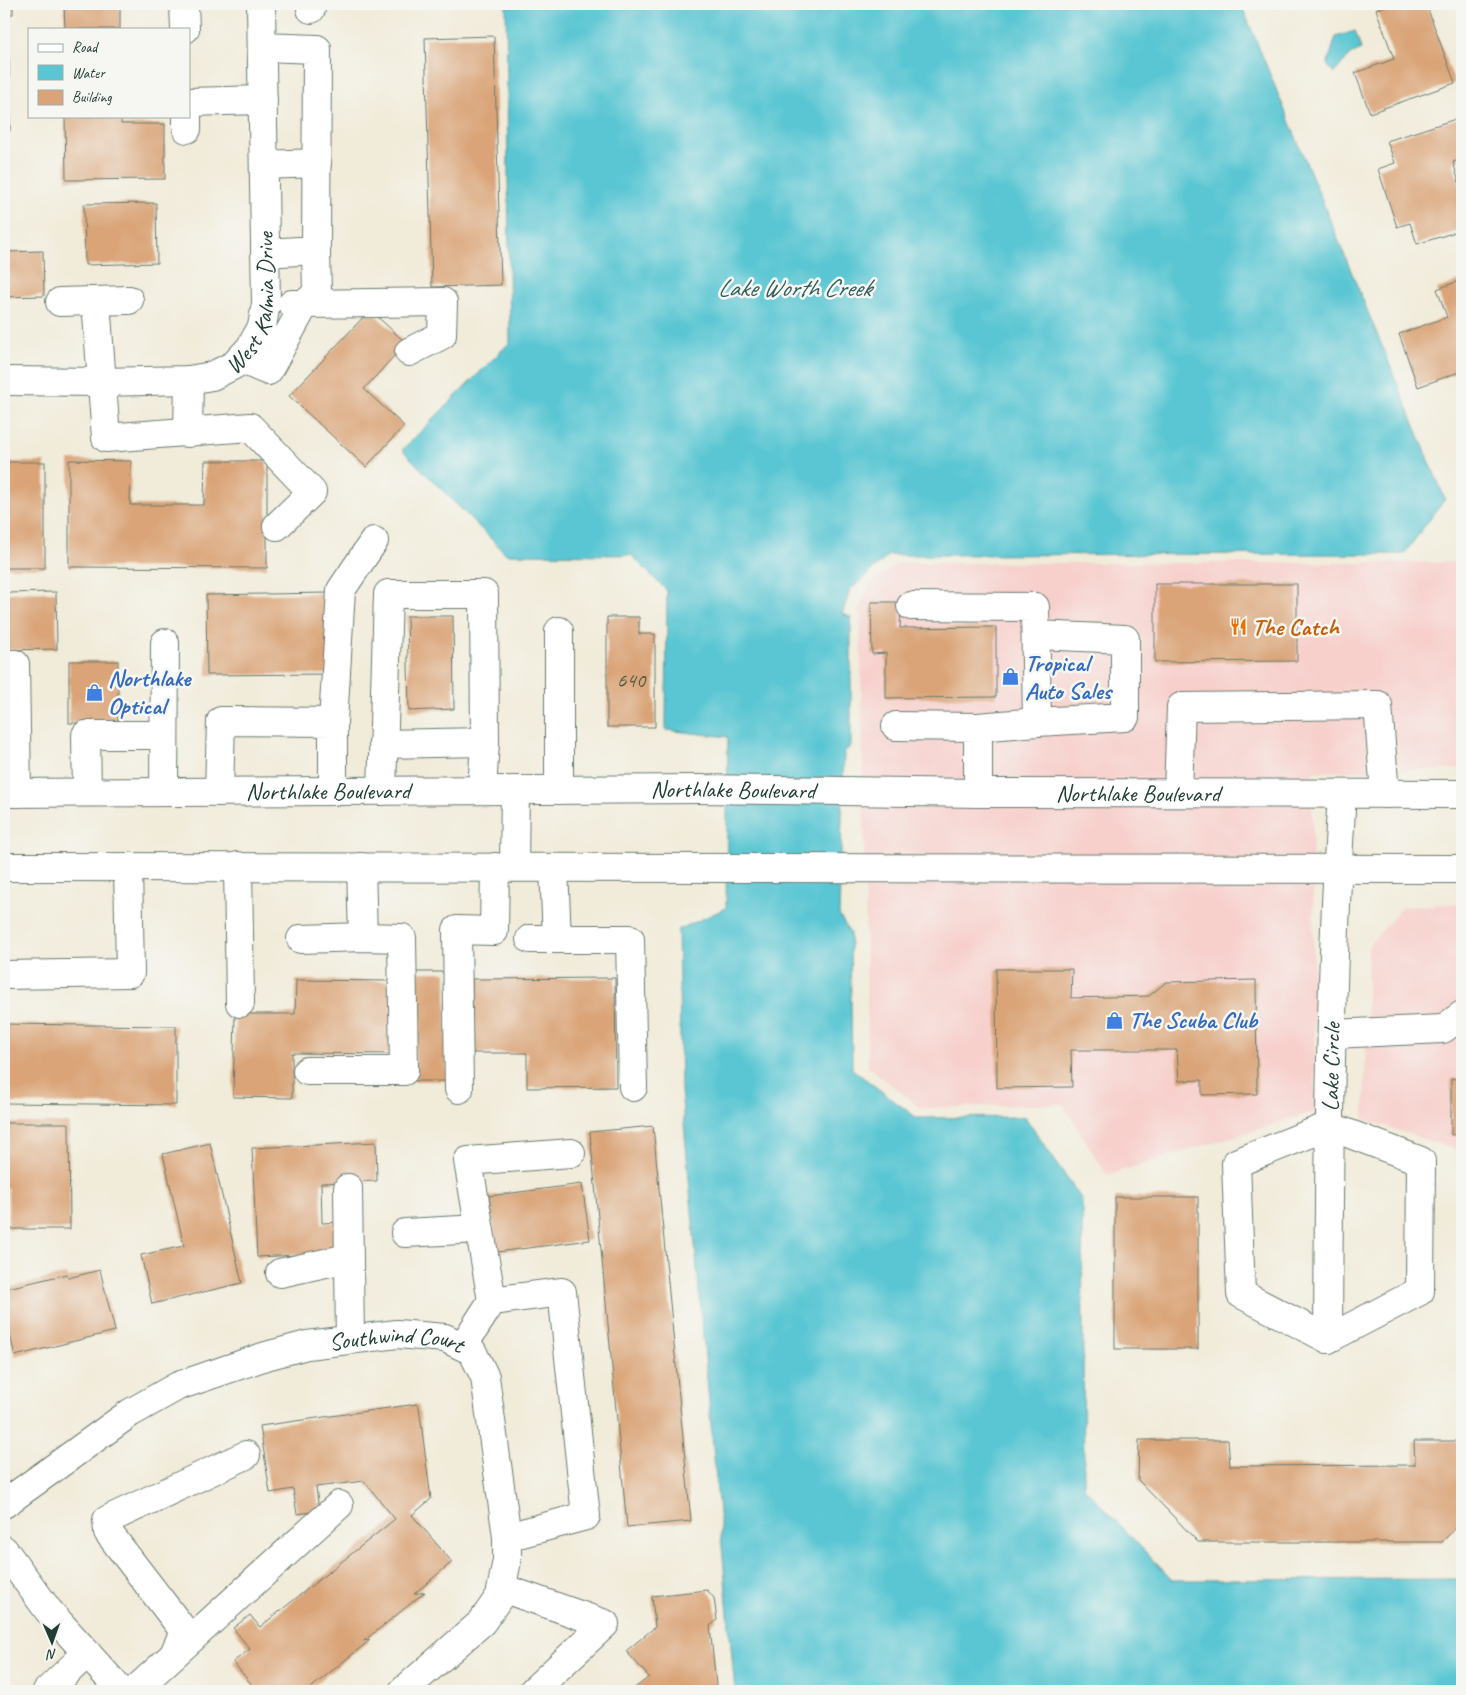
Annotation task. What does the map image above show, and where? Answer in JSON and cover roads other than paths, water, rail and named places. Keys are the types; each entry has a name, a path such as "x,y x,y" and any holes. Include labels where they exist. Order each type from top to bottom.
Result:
{"main road":[{"path":"184,4 185,28"},
{"name":"West Kalmia Drive","path":"4,381 101,382 188,380 212,376 234,365 250,348 262,327 266,303 261,4"},
{"path":"240,359 268,371 305,304 316,293 317,49 262,47"},
{"path":"190,102 263,100"},
{"path":"264,165 317,163"},
{"path":"265,253 316,250"},
{"path":"60,302 129,300"},
{"path":"96,301 106,438 250,427 312,492 277,526"},
{"path":"266,303 443,302 442,336 409,352"},
{"path":"188,380 188,433"},
{"path":"334,791 333,722 342,590 374,541"},
{"path":"382,791 388,594 484,594 485,742 482,790"},
{"path":"911,606 1035,607 1037,635 1037,722"},
{"path":"559,631 559,790"},
{"path":"896,726 978,726 1125,717 1125,639 1037,635"},
{"path":"164,792 165,644"},
{"path":"4,664 15,664 10,793"},
{"path":"1178,793 1181,707 1378,705 1385,794"},
{"path":"219,792 221,720 333,722"},
{"path":"978,726 978,793"},
{"path":"87,792 86,735 164,735"},
{"path":"384,744 485,742"},
{"name":"Northlake Boulevard","path":"10,793 699,789 978,793 1462,794"},
{"path":"459,1089 457,930 494,931 515,790"},
{"name":"Lake Circle","path":"1328,1339 1329,1126 1337,870 1342,794"},
{"path":"238,866 240,1003"},
{"path":"4,867 1462,869"},
{"path":"4,975 130,973 128,867"},
{"path":"361,867 363,937"},
{"path":"554,868 558,939"},
{"path":"300,939 402,938 404,1071 307,1071"},
{"path":"530,939 630,939 633,1087"},
{"path":"1332,1034 1443,1029 1462,1015"},
{"path":"1329,1126 1421,1161 1420,1291 1328,1339 1241,1294 1236,1163 1329,1126"},
{"path":"463,1346 492,1302 468,1162 571,1153"},
{"path":"348,1188 350,1340"},
{"path":"405,1233 479,1229"},
{"path":"280,1273 348,1258"},
{"path":"492,1302 562,1292 586,1516 508,1537"},
{"name":"Southwind Court","path":"4,1504 130,1412 178,1386 266,1356 307,1345 396,1334 445,1338 463,1346 472,1351 485,1377 508,1537 507,1560 500,1596 482,1622 403,1691"},
{"path":"174,1654 184,1631 108,1532 107,1520 246,1454"},
{"path":"134,1691 339,1505"},
{"path":"4,1550 48,1610 121,1691"},
{"path":"502,1588 605,1624 533,1691"},
{"path":"47,1691 87,1653"}],"water":[{"name":"Lake Worth Creek","path":"506,4 1241,4 1445,499 1404,554 889,555 850,590 842,614 851,617 851,746 844,752 839,915 850,933 852,1069 917,1118 1025,1117 1082,1200 1084,1487 1172,1580 1462,1579 1462,1691 735,1691 681,1090 678,930 726,908 728,737 666,730 667,591 631,555 506,554 402,450 510,342"},
{"path":"1355,31 1361,49 1350,55 1334,73 1327,65 1336,37"}],"place":[{"name":"The Catch","path":"1238,627"},
{"name":"Tropical Auto Sales","path":"1011,677"},
{"name":"Northlake Optical","path":"94,692"},
{"name":"The Scuba Club","path":"1115,1020"}]}
